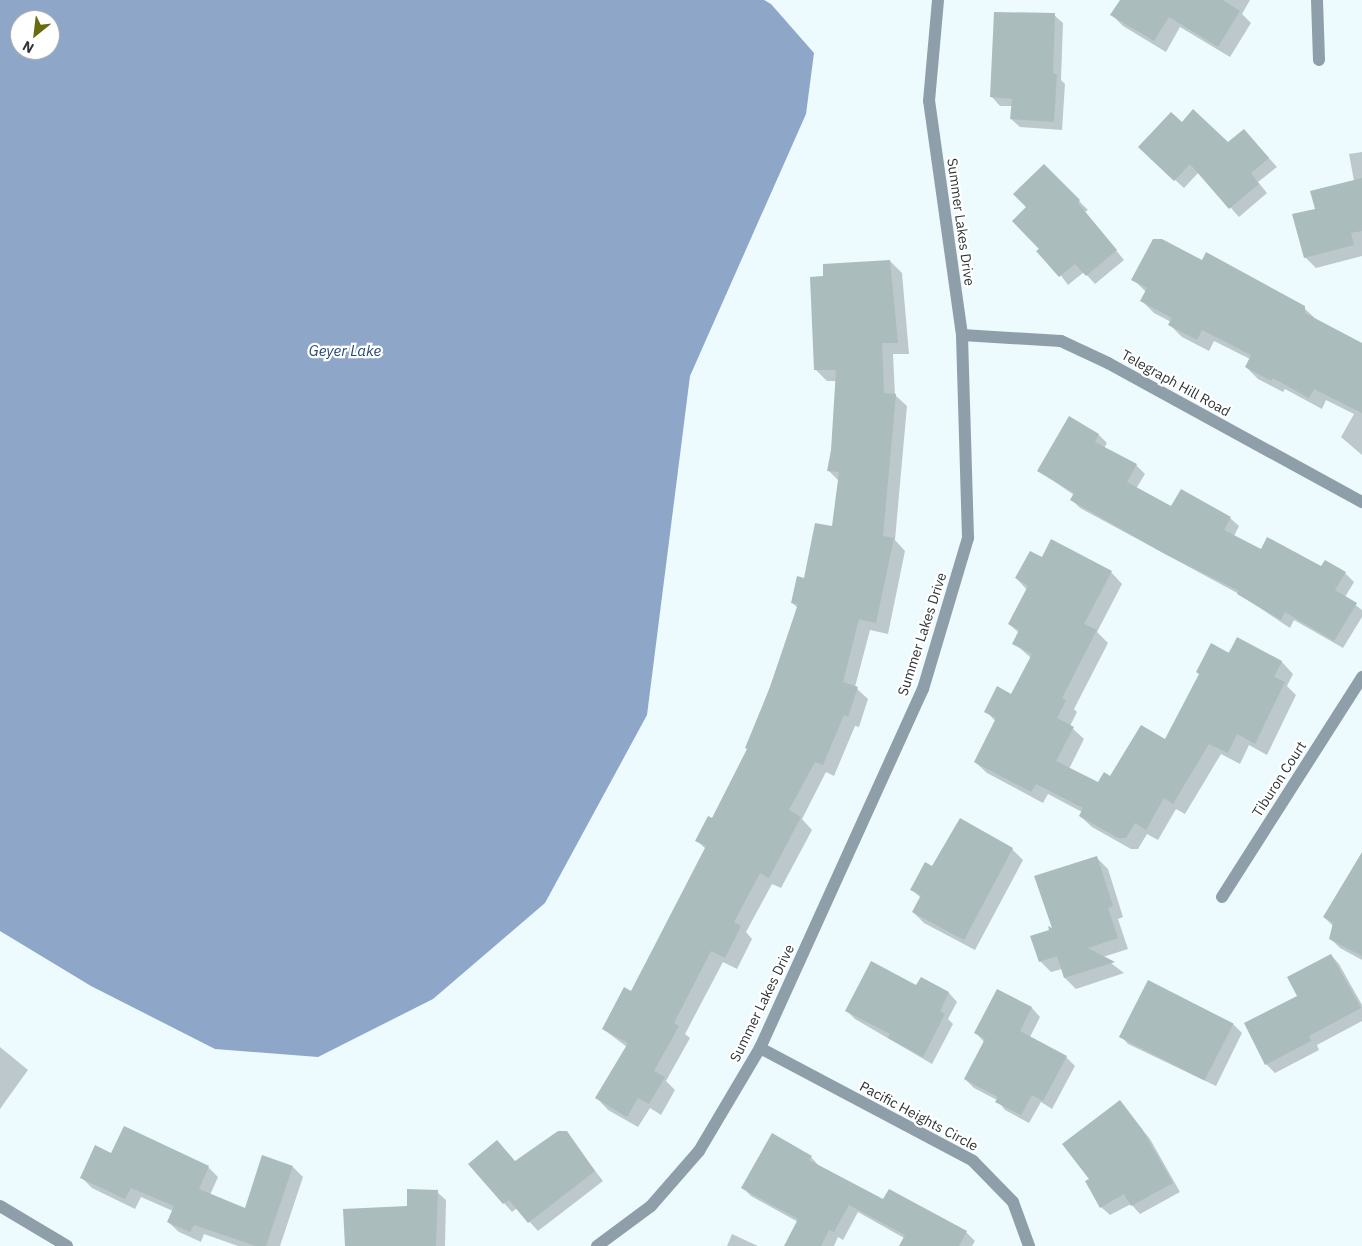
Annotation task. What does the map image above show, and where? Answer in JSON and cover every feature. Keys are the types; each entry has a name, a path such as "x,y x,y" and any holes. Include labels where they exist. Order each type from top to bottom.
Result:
{"street":[{"name":"Summer Lakes Drive","path":"597,1246 651,1206 699,1151 760,1048 923,689 968,538 962,335 929,101 938,0"},
{"path":"1317,0 1318,60"},
{"name":"Telegraph Hill Road","path":"962,335 1061,341 1108,363 1362,502"},
{"name":"Tiburon Court","path":"1222,897 1362,677"},
{"name":"Pacific Heights Circle","path":"760,1048 974,1161 1013,1202 1029,1246"},
{"path":"0,1206 67,1246"}],"water":[{"name":"Geyer Lake","path":"0,0 764,0 771,4 814,53 806,114 690,376 647,715 545,903 433,999 318,1057 215,1049 91,986 0,931"}],"building":[{"path":"1120,0 1223,0 1240,11 1218,47 1169,17 1154,41 1110,15"},
{"path":"994,12 1055,13 1053,74 1057,74 1054,122 1010,119 1012,99 990,97"},
{"path":"1193,109 1228,142 1244,129 1269,158 1251,173 1259,184 1229,209 1190,164 1174,181 1138,147 1171,112 1182,122"},
{"path":"1044,164 1080,200 1078,203 1117,250 1086,276 1075,264 1059,277 1036,251 1039,249 1012,221 1026,207 1013,194"},
{"path":"1362,178 1362,231 1351,233 1354,245 1304,258 1292,214 1315,209 1310,191"},
{"path":"1153,239 1162,239 1202,260 1206,252 1305,306 1305,313 1362,343 1362,413 1314,389 1309,398 1273,378 1271,381 1245,367 1251,355 1202,330 1197,340 1168,325 1172,318 1140,301 1147,288 1131,280"},
{"path":"890,260 898,343 882,343 884,393 896,394 883,536 894,538 876,623 859,619 843,682 858,687 848,717 844,715 823,765 815,762 789,810 801,817 769,878 760,873 734,922 741,926 725,958 711,951 674,1023 679,1026 654,1071 665,1077 649,1104 638,1098 627,1117 595,1098 628,1043 602,1029 624,987 631,991 706,846 695,841 708,816 712,818 747,749 745,748 770,687 798,604 791,603 797,576 804,578 815,523 832,526 839,472 827,471 831,450 836,370 814,370 810,277 823,276 823,264"},
{"path":"1069,416 1099,434 1095,442 1137,464 1127,482 1171,506 1181,489 1231,517 1224,530 1261,549 1267,537 1321,566 1325,560 1346,572 1335,590 1357,603 1334,641 1285,612 1281,620 1237,594 1239,591 1165,554 1070,500 1074,493 1037,471"},
{"path":"1051,539 1112,571 1084,624 1097,630 1062,698 1066,700 1057,718 1074,727 1056,761 1098,782 1104,772 1110,776 1141,725 1165,739 1199,674 1196,672 1211,643 1229,653 1237,637 1282,661 1274,677 1285,682 1255,744 1237,734 1228,753 1209,744 1173,804 1164,798 1146,830 1135,823 1126,838 1118,838 1079,816 1083,808 1036,784 1031,792 974,762 996,718 984,712 997,686 1011,694 1032,654 1012,644 1019,630 1008,624 1028,586 1015,578 1030,551 1042,557"},
{"path":"960,818 1013,848 964,940 912,912 921,895 910,890 925,862 932,866"},
{"path":"1362,852 1362,956 1329,939 1333,923 1323,917"},
{"path":"1097,856 1113,906 1108,908 1118,938 1088,948 1115,962 1064,978 1057,956 1039,962 1030,936 1049,930 1048,926 1052,928 1034,876"},
{"path":"1331,954 1361,1008 1309,1036 1311,1041 1265,1065 1244,1023 1297,996 1287,977"},
{"path":"871,961 916,985 921,977 949,992 940,1011 945,1014 923,1057 888,1038 890,1034 845,1011"},
{"path":"1148,980 1234,1024 1204,1081 1119,1037"},
{"path":"997,989 1032,1007 1020,1031 1067,1056 1043,1101 1032,1095 1021,1115 995,1102 998,1097 964,1079 985,1039 974,1033"},
{"path":"1120,1100 1142,1129 1173,1183 1131,1206 1124,1194 1100,1208 1085,1181 1089,1179 1062,1144"},
{"path":"124,1126 209,1166 199,1189 245,1208 262,1155 293,1166 266,1246 256,1246 194,1225 190,1232 167,1222 174,1206 131,1188 125,1199 80,1178 95,1145 111,1153"},
{"path":"558,1131 567,1131 595,1171 528,1223 509,1200 503,1204 468,1164 497,1140 515,1161"},
{"path":"772,1133 812,1156 809,1160 883,1199 889,1189 967,1231 959,1246 899,1246 905,1235 849,1205 834,1232 829,1230 821,1246 784,1246 798,1219 741,1188"},
{"path":"407,1189 438,1190 436,1246 345,1246 343,1209 407,1206"}]}
